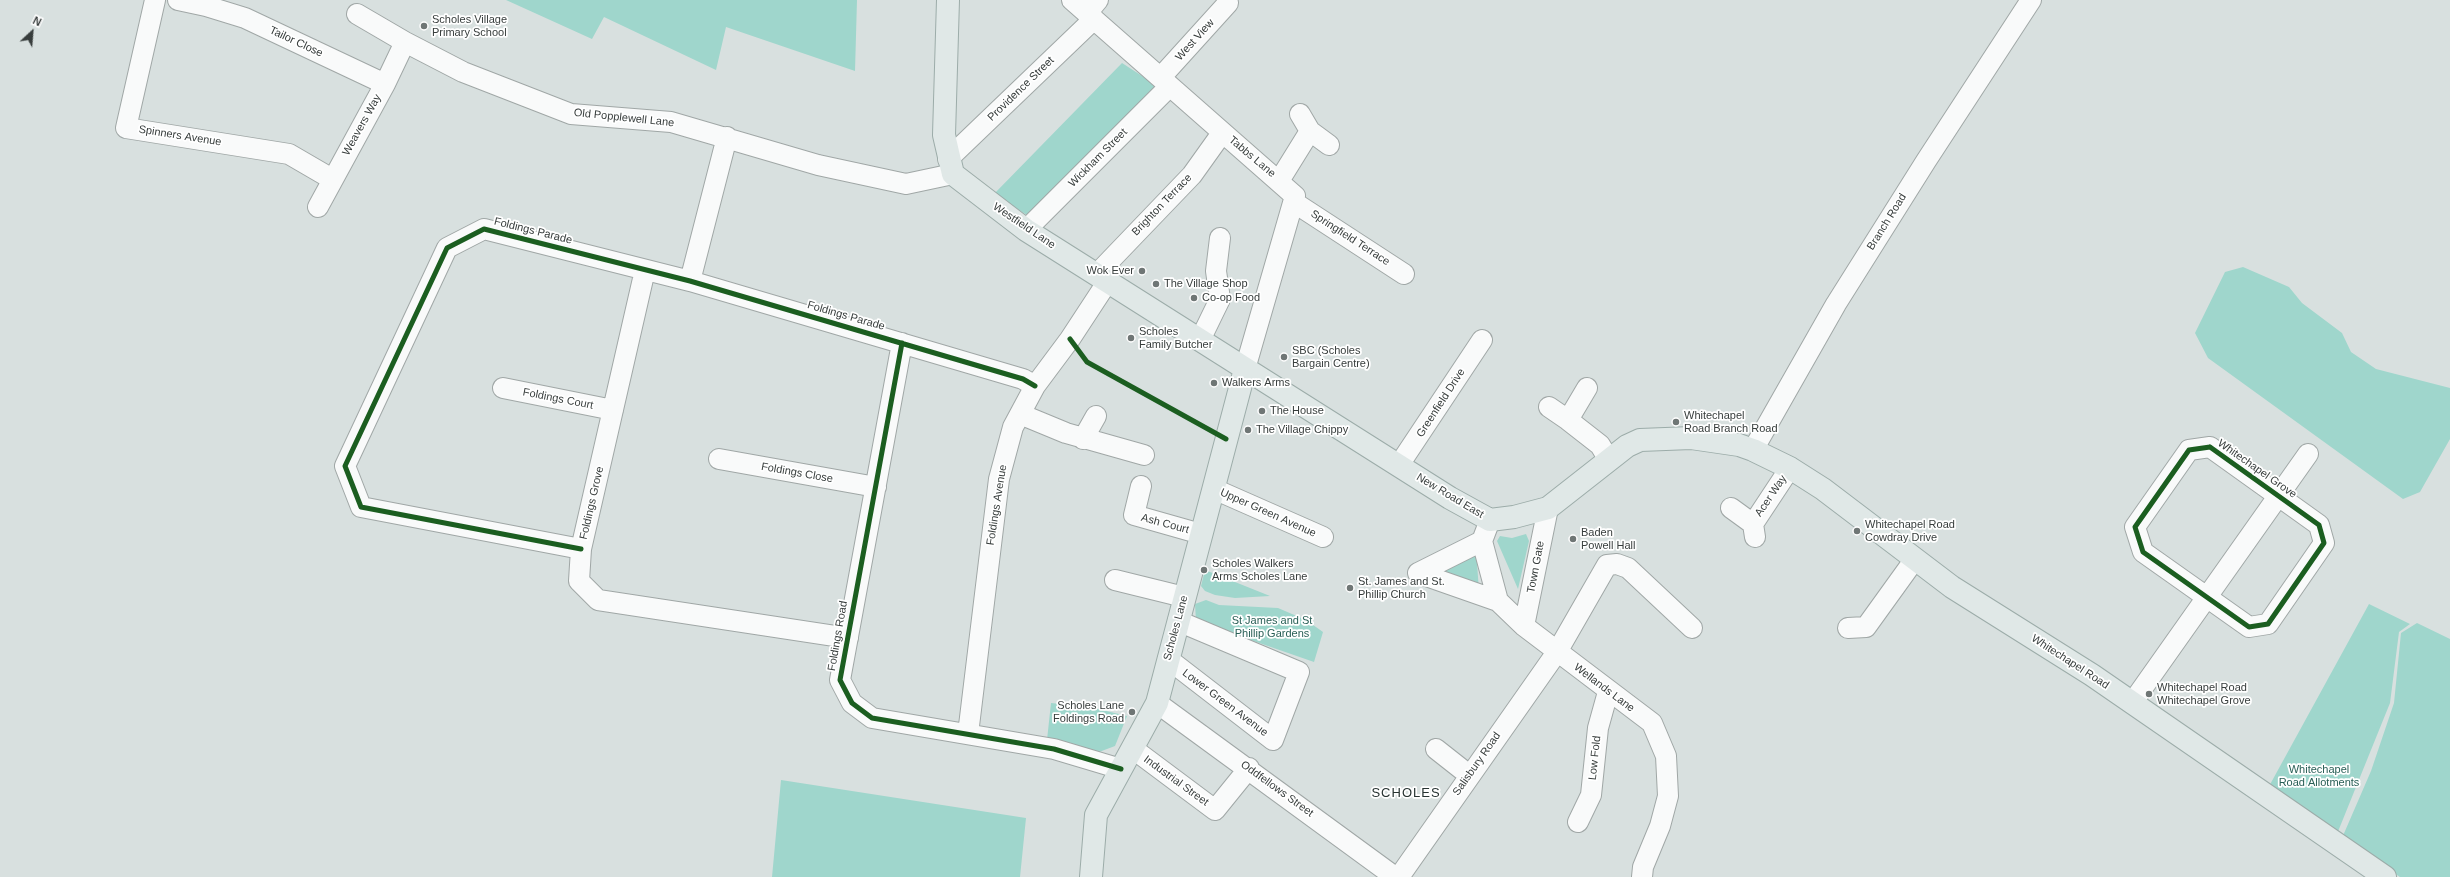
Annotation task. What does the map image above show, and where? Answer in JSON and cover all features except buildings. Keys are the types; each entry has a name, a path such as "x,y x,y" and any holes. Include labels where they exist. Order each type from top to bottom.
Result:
{"main road":[{"path":"948,0 944,135 950,166"},
{"name":"Westfield Lane","path":"950,166 1026,230 1246,369"},
{"name":"New Road East","path":"1246,369 1450,498 1490,520 1514,517 1548,508 1627,446 1640,440 1665,437 1723,442 1753,450"},
{"name":"Scholes Lane","path":"1091,877 1096,815 1157,703 1184,597 1246,369"},
{"name":"Whitechapel Road","path":"1753,450 1790,468 1823,489 1952,587 2132,703 2384,877"}],"street":[{"name":"Spinners Avenue","path":"155,0 126,128 289,154 332,180"},
{"name":"Tailor Close","path":"178,0 206,3 245,18 385,84"},
{"name":"Tabbs Lane","path":"1072,0 1093,10 1165,82 1295,196 1295,203"},
{"name":"Branch Road","path":"1753,450 1836,304 1926,160 2032,0"},
{"name":"West View","path":"1165,82 1228,3"},
{"name":"Providence Street","path":"950,166 1093,10"},
{"name":"Old Popplewell Lane","path":"357,14 405,42 463,72 571,114 671,122 727,137 818,165 906,184 950,166"},
{"name":"Weavers Way","path":"318,207 385,84 405,42"},
{"name":"Wickham Street","path":"1026,230 1165,82"},
{"path":"1279,181 1305,123 1329,144"},
{"name":"Brighton Terrace","path":"1102,278 1192,174 1222,132"},
{"path":"690,281 727,137"},
{"path":"1246,369 1295,203"},
{"name":"Springfield Terrace","path":"1295,203 1404,274"},
{"name":"Foldings Parade","path":"581,549 361,507 345,466 447,248 484,229 690,281 1023,379 1035,386"},
{"path":"1200,340 1220,299 1216,270 1220,238"},
{"name":"Foldings Grove","path":"645,270 581,549 579,581 598,600 848,638"},
{"name":"Foldings Avenue","path":"968,734 999,479 1013,428 1035,386 1070,339 1102,278"},
{"name":"Greenfield Drive","path":"1399,465 1482,340"},
{"name":"Foldings Road","path":"902,343 840,680 852,703 872,718 1054,750 1121,769"},
{"name":"Foldings Court","path":"503,388 613,410"},
{"path":"1568,420 1588,388"},
{"path":"1549,407 1600,445 1610,460"},
{"path":"1020,414 1083,439 1144,455"},
{"path":"1083,439 1096,416"},
{"name":"Whitechapel Grove","path":"2210,447 2319,526 2324,543 2268,624 2249,627 2207,597 2143,552 2136,527 2189,450 2210,447"},
{"name":"Whitechapel Grove","path":"2132,703 2308,454"},
{"name":"Foldings Close","path":"718,459 876,487"},
{"name":"Acer Way","path":"1731,508 1754,530 1790,468"},
{"name":"Ash Court","path":"1141,486 1134,515 1201,534"},
{"name":"Upper Green Avenue","path":"1214,489 1323,537"},
{"name":"Town Gate","path":"1524,626 1548,508"},
{"path":"1490,520 1482,542 1498,601"},
{"name":"Wellands Lane","path":"1482,542 1418,573 1498,601 1524,626 1608,692 1652,723 1666,756 1668,796 1660,826 1643,868 1642,877"},
{"path":"1848,628 1866,627 1915,559"},
{"path":"1557,652 1607,565 1617,564 1628,568 1692,628"},
{"path":"1115,580 1184,597"},
{"name":"Lower Green Avenue","path":"1168,659 1274,740 1299,672 1178,621"},
{"name":"Salisbury Road","path":"1399,877 1469,775 1557,652"},
{"name":"Low Fold","path":"1578,822 1591,795 1598,728 1608,692"},
{"name":"Oddfellows Street","path":"1157,703 1249,768 1396,877"},
{"name":"Industrial Street","path":"1132,748 1216,810 1249,768"},
{"path":"1436,749 1469,775"}],"green space":[{"path":"506,0 857,0 855,71 726,27 716,70 604,17 592,39"},
{"path":"1122,63 1156,85 1030,217 994,194"},
{"path":"2243,267 2289,287 2302,303 2342,333 2351,352 2376,369 2450,388 2450,439 2420,492 2403,499 2208,358 2195,333 2225,272"},
{"path":"1526,534 1529,541 1518,589 1497,541 1500,536 1512,538"},
{"path":"1476,549 1479,591 1439,573"},
{"name":"St James and St Phillip Gardens","path":"1205,570 1270,596 1235,598 1215,595 1205,591 1201,586"},
{"name":"St James and St Phillip Gardens","path":"1206,600 1219,605 1278,608 1306,620 1323,632 1314,662 1196,621 1195,604"},
{"name":"Whitechapel Road Allotments","path":"2369,604 2410,624 2399,632 2390,703 2337,834 2267,790"},
{"path":"2417,623 2450,639 2450,877 2400,877 2342,838 2371,771 2394,703 2401,633"},
{"path":"1051,703 1090,707 1127,716 1115,746 1099,752 1047,740"},
{"path":"781,780 1026,818 1020,877 772,877"}],"cycle path":[{"path":"581,549 361,507 345,466 447,248 484,229 690,281 1023,379 1035,386"},
{"path":"1070,339 1087,362 1226,439"},
{"path":"902,343 840,680 852,703 872,718 1054,749 1121,769"},
{"path":"2210,447 2319,525 2324,543 2268,624 2249,627 2143,552 2135,527 2189,450 2210,447"}],"place":[{"name":"Scholes Village Primary School","path":"424,26"},
{"name":"Wok Ever","path":"1142,271"},
{"name":"The Village Shop","path":"1156,284"},
{"name":"Co-op Food","path":"1194,298"},
{"name":"Scholes Family Butcher","path":"1131,338"},
{"name":"SBC (Scholes Bargain Centre)","path":"1284,357"},
{"name":"Walkers Arms","path":"1214,383"},
{"name":"The House","path":"1262,411"},
{"name":"Whitechapel Road Branch Road","path":"1676,422"},
{"name":"The Village Chippy","path":"1248,430"},
{"name":"Whitechapel Road Cowdray Drive","path":"1857,531"},
{"name":"Baden Powell Hall","path":"1573,539"},
{"name":"Scholes Walkers Arms Scholes Lane","path":"1204,570"},
{"name":"St. James and St. Phillip Church","path":"1350,588"},
{"name":"Whitechapel Road Whitechapel Grove","path":"2149,694"},
{"name":"Scholes Lane Foldings Road","path":"1132,712"}],"district":[{"name":"SCHOLES","path":"1406,793"}]}
